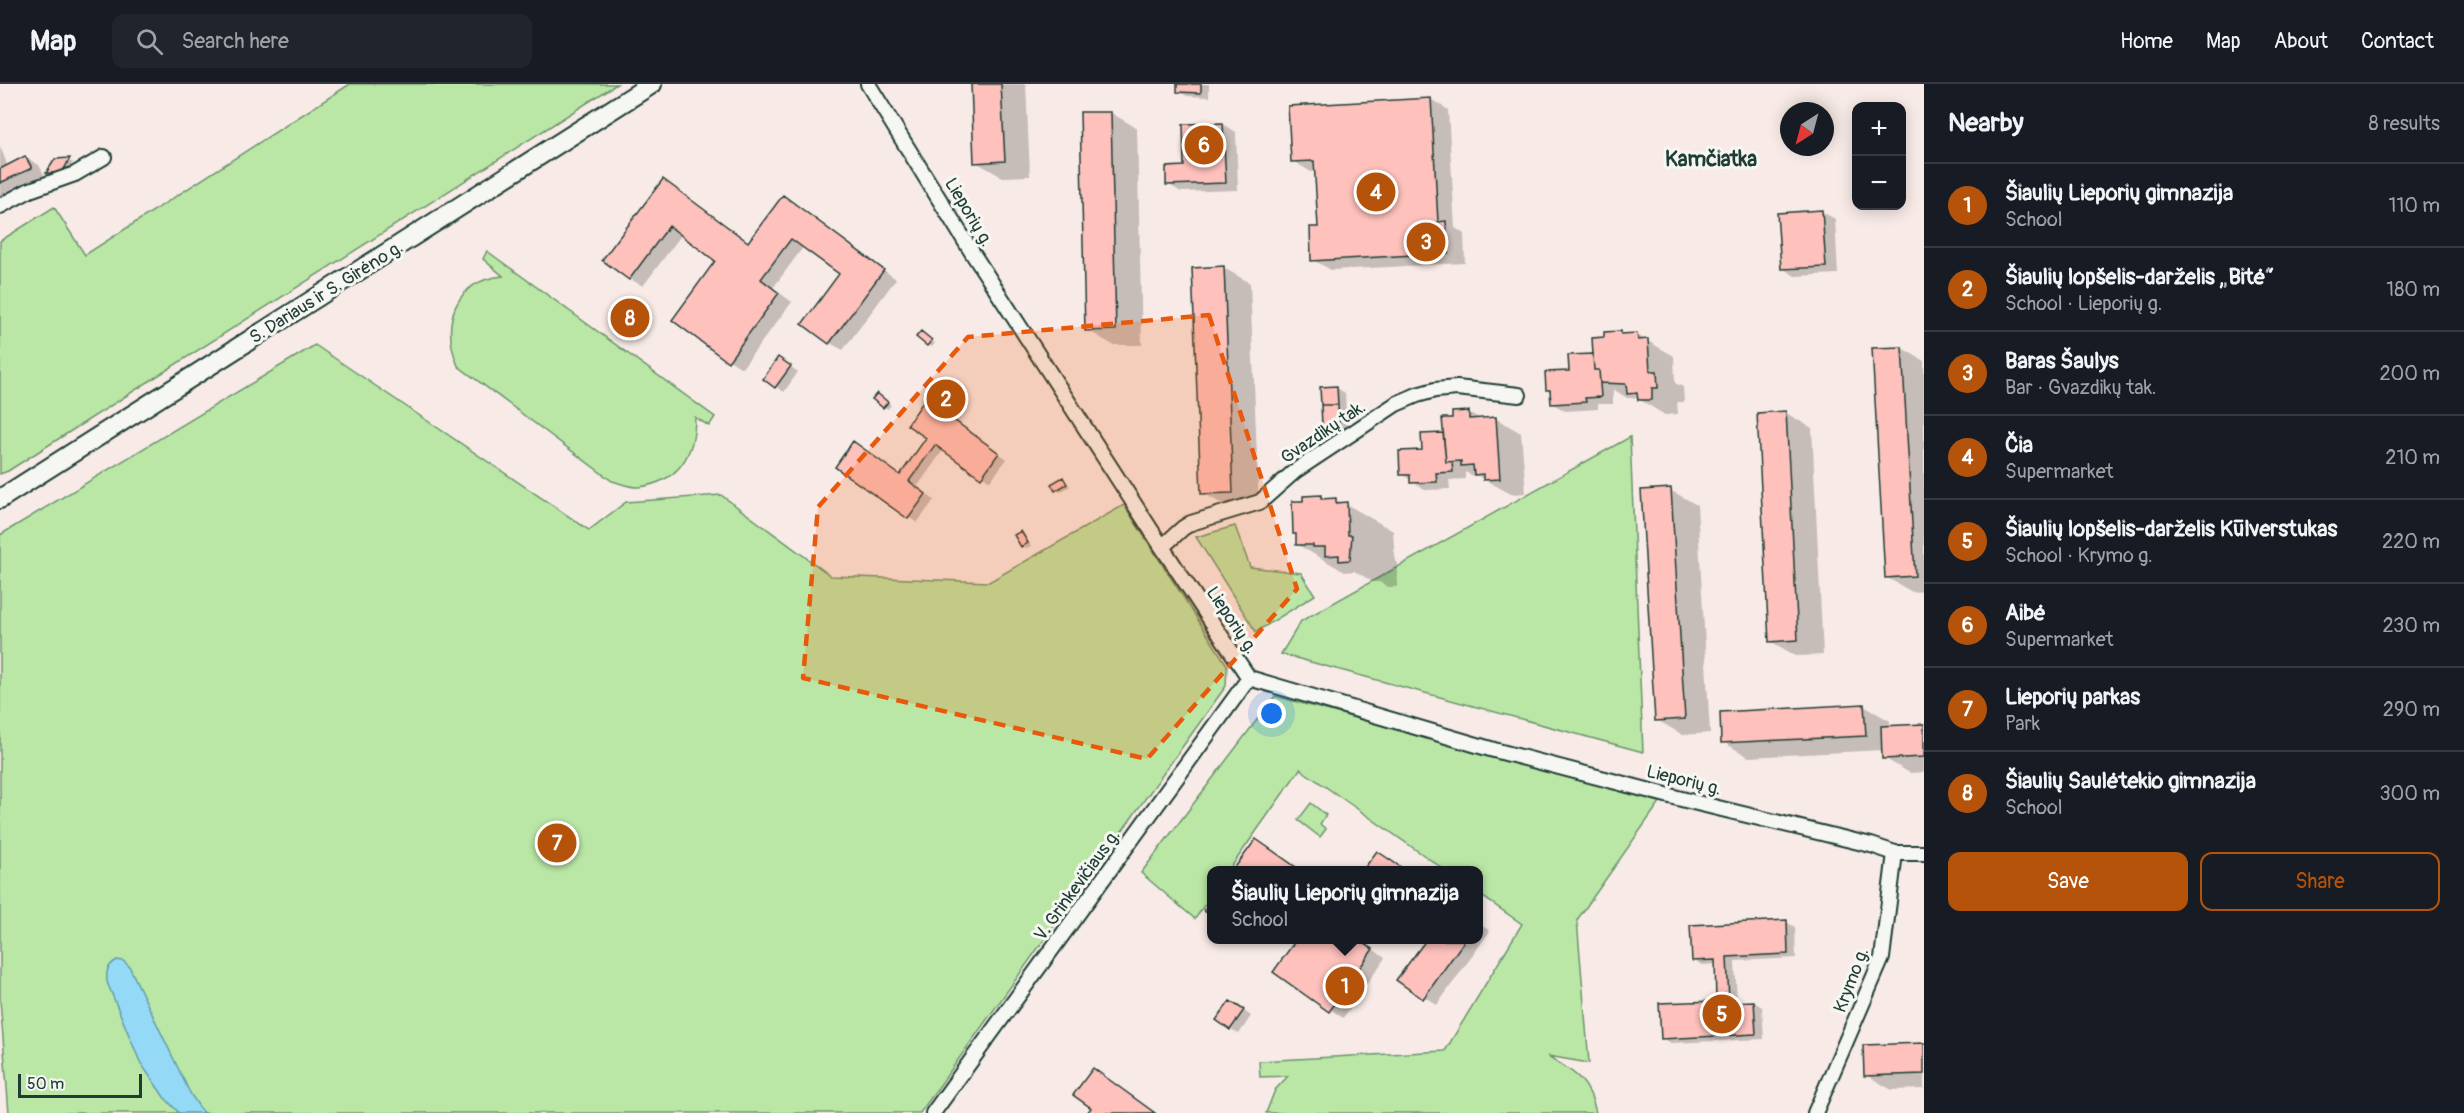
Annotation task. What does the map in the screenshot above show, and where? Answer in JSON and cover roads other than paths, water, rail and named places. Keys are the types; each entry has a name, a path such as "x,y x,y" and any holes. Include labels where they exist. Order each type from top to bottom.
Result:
{"street":[{"name":"S. Dariaus ir S. Girėno g.","path":"0,499 652,84"},
{"name":"Lieporių g.","path":"868,84 973,254 1249,678 1494,750 1693,802 1871,845 1895,853 1924,853"},
{"path":"0,206 30,190 75,174 104,157"},
{"name":"Gvazdikų tak.","path":"1162,547 1191,523 1260,502 1295,471 1396,404 1417,395 1435,390 1457,388 1519,395"},
{"path":"0,483 34,477"},
{"name":"V. Grinkevičiaus g.","path":"933,1113 1249,678"},
{"name":"Krymo g.","path":"1815,1113 1882,958 1895,853"}],"water":[{"path":"117,960 129,966 190,1093 203,1113 179,1113 164,1097 140,1062 107,982 108,969"}],"place":[{"name":"Aibė","path":"1204,145"},
{"name":"Čia","path":"1376,192"},
{"name":"Baras Šaulys","path":"1426,242"},
{"name":"Šiaulių Saulėtekio gimnazija","path":"630,318"},
{"name":"Šiaulių lopšelis-darželis „Bitė“","path":"946,399"},
{"name":"Lieporių parkas","path":"557,843"},
{"name":"Šiaulių Lieporių gimnazija","path":"1345,986"},
{"name":"Šiaulių lopšelis-darželis Kūlverstukas","path":"1722,1014"}],"district":[{"name":"Kamčiatka","path":"1711,159"}]}
